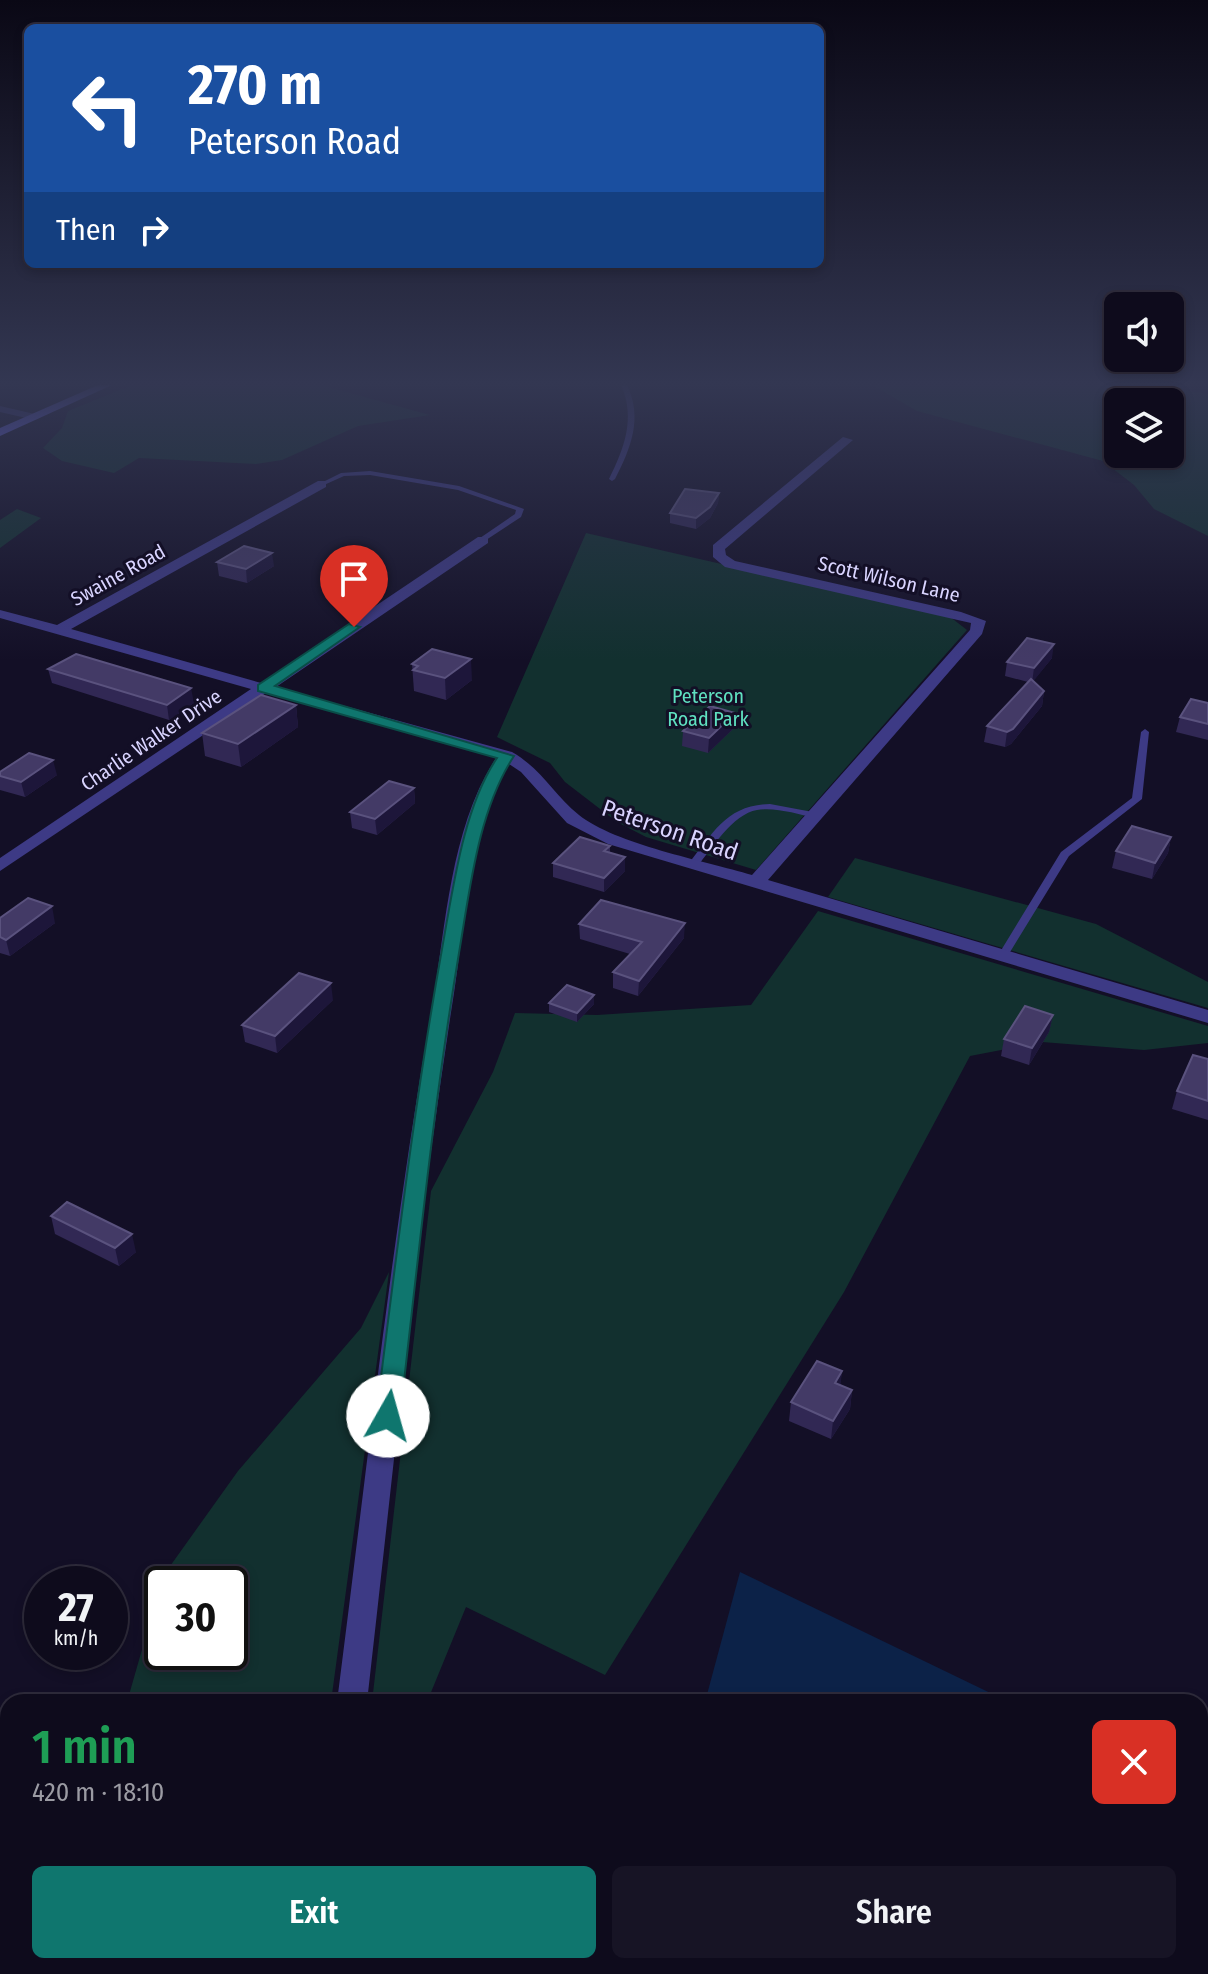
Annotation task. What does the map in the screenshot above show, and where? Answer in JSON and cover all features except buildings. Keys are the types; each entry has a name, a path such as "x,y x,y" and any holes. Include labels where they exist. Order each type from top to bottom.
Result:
{"street":[{"name":"Scott Wilson Lane","path":"754,884 977,631 979,621 730,564 720,557 718,548 803,477"},
{"name":"Swaine Road","path":"58,631 322,484"},
{"name":"Charlie Walker Drive","path":"0,866 483,540"},
{"name":"Peterson Road","path":"0,614 506,756 527,768 573,819 590,830 754,884 1208,1017"},
{"path":"353,1694 434,1048 462,889 489,782 506,756"}],"lane":[{"path":"322,484 336,477"},
{"path":"394,477 459,488 520,509 518,515 483,540"},
{"path":"1002,957 1065,854 1137,799 1145,732"},
{"path":"693,865 742,809 757,804 815,815"}],"green space":[{"path":"1124,477 1208,477 1208,536 1154,509"},
{"path":"17,509 41,518 0,548 0,520"},
{"name":"Peterson Road Park","path":"586,533 949,616 967,630 756,870 646,837 617,822 565,782 550,763 497,737"},
{"path":"855,858 1096,924 1208,982 1208,1008 828,897"},
{"path":"818,911 1208,1026 1208,1043 1144,1050 1042,1042 970,1056 844,1292 605,1675 466,1607 430,1694 373,1694 431,1191 493,1072 515,1013 597,1015 751,1005"},
{"path":"389,1272 332,1694 129,1694 144,1642 144,1670 248,1670 248,1566 170,1566 238,1471 361,1328"}],"water":[{"path":"740,1572 992,1694 707,1694"}],"route":[{"path":"354,627 263,688 506,756 489,782 462,889 434,1048 388,1416"}]}
